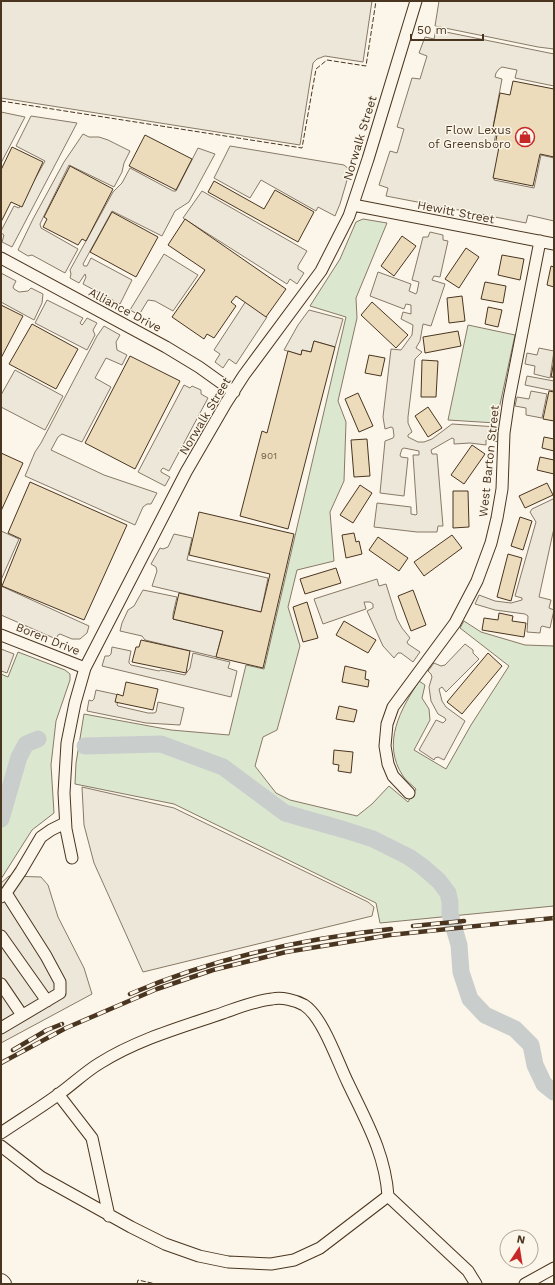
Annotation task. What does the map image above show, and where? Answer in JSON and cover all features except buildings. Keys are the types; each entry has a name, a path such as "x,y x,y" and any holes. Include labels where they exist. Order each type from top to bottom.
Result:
{"street":[{"name":"Norwalk Street","path":"72,858 66,823 64,793 66,743 85,668 186,472 234,392 321,271 349,216 416,1"},
{"name":"Hewitt Street","path":"353,205 554,244"},
{"name":"West Barton Street","path":"409,793 393,776 388,764 385,746 387,724 393,707 455,623 477,581 491,544 502,489 504,433 508,399 540,241"},
{"name":"Alliance Drive","path":"1,258 166,347 199,367 234,392"},
{"name":"Boren Drive","path":"1,635 85,668"},
{"path":"1,1028 60,993 60,982 46,956 4,895 21,871 41,837 51,830 66,823"},
{"path":"1,936 47,1001"},
{"path":"1,984 22,1015"},
{"path":"1,1133 58,1094 98,1063 126,1047 256,1002 273,998 288,999 298,1002 312,1011 330,1042 348,1084 366,1118 387,1178 388,1196 468,1271 476,1284"},
{"path":"58,1094 92,1138 109,1216"},
{"path":"1,1146 41,1177 109,1216 165,1244 199,1256 228,1262 271,1264 294,1260 320,1248 388,1196"},
{"path":"525,1284 554,1268"}],"green space":[{"path":"363,219 387,223 356,298 357,318 338,401 346,422 344,481 330,512 334,561 297,570 288,607 300,646 277,730 263,737 255,766 276,793 290,800 357,816 372,804 389,786 408,802 416,789 404,778 397,764 394,751 394,739 400,715 419,681 425,685 422,698 429,709 430,720 414,750 446,769 471,725 509,666 460,628 464,621 481,632 525,645 554,646 554,906 380,923 376,903 174,804 75,784 76,763 84,714 171,730 229,735 246,665 264,669 346,317 310,306 340,259 356,222"},
{"path":"468,325 515,335 496,423 448,420"},
{"path":"18,652 65,670 70,674 70,680 56,721 51,765 54,813 32,830 1,879 1,674 8,677"}],"shaded area":[{"path":"1,1 372,1 363,62 325,56 317,59 313,63 300,145 1,98"},
{"path":"439,1 554,1 554,49 435,26"},
{"path":"436,30 554,54 554,86 515,78 517,70 502,67 499,69 495,77 502,79 492,132 496,133 493,148 500,149 494,180 534,188 541,155 554,158 554,221 528,215 526,223 386,196 388,188 379,185 390,151 397,153 404,129 397,127 412,78 420,79 427,56 419,53 425,37 434,39"},
{"path":"1,112 25,117 1,163"},
{"path":"31,116 77,123 12,247 2,242 4,235 1,231 14,206 19,208 45,161 16,146"},
{"path":"83,134 89,137 99,137 108,140 130,151 124,163 122,172 114,187 69,165 40,224 41,228 78,249 65,273 32,255 28,256 18,250 64,162"},
{"path":"230,146 344,165 350,170 335,216 318,207 316,211 261,180 250,198 214,178"},
{"path":"198,148 215,154 189,202 175,211 162,236 112,211 83,264 84,266 87,266 91,258 132,280 120,304 83,284 86,277 85,274 79,283 70,278 70,270 113,192 122,183 130,168 173,191 176,191"},
{"path":"202,191 307,251 298,266 298,269 304,273 297,284 290,279 287,284 183,218"},
{"path":"430,232 443,235 443,240 448,241 440,277 434,276 432,280 445,284 431,326 423,324 420,341 416,348 422,352 415,359 408,417 408,423 412,432 408,435 408,437 418,442 424,442 432,439 452,424 498,427 498,442 488,439 486,440 486,445 470,443 454,444 454,439 452,438 431,450 432,454 437,454 443,526 438,526 437,532 417,532 374,527 377,503 411,507 411,514 417,514 413,455 419,455 419,451 404,448 402,449 400,455 401,457 408,458 404,496 380,493 385,441 393,438 394,436 393,428 391,427 385,429 383,417 391,349 401,350 412,335 413,325 401,319 403,312 411,314 411,305 406,304 404,309 370,296 378,272 411,284 409,291 416,294 419,282 412,280 423,237 428,237"},
{"path":"164,254 198,275 173,311 155,301 148,300 139,315 130,310"},
{"path":"1,273 16,281 13,287 19,292 28,291 31,288 43,294 42,303 34,320 1,302"},
{"path":"47,300 83,318 80,323 82,325 87,318 97,323 93,330 95,335 87,350 35,323"},
{"path":"246,301 267,317 236,364 229,359 223,368 215,362 220,354 214,350"},
{"path":"309,310 343,319 335,347 314,341 311,352 302,350 301,355 284,350 298,325"},
{"path":"104,326 120,335 116,342 117,350 127,355 122,365 106,358 95,378 111,387 82,442 62,434 58,437 51,450 104,475 157,493 151,504 147,504 143,507 135,525 25,476 35,452 97,336"},
{"path":"539,348 554,351 550,378 534,374 535,366 525,364 527,353 537,355"},
{"path":"15,370 63,396 45,430 1,407 1,395"},
{"path":"527,376 554,381 554,391 525,385"},
{"path":"184,385 190,388 192,386 201,390 201,394 208,398 169,471 163,468 161,470 161,472 170,477 165,486 138,472"},
{"path":"531,391 547,394 542,418 526,415 526,408 515,406 517,397 529,399"},
{"path":"553,499 554,528 539,597 551,600 549,608 554,610 550,628 542,626 540,633 527,632 528,616 525,614 495,610 475,604 479,595 495,601 511,603 522,600 522,598 515,596 536,522 530,512 532,509"},
{"path":"1,531 19,539 1,580"},
{"path":"174,534 192,538 187,560 268,578 261,612 152,586 157,571 156,567 151,564 160,548 163,549 168,547"},
{"path":"377,579 379,586 386,584 397,619 410,638 407,642 408,644 420,652 413,662 401,653 398,653 394,658 383,646 367,611 373,608 373,604 370,602 364,602 366,609 323,624 314,599"},
{"path":"1,586 89,626 87,633 80,639 72,639 60,634 56,639 1,615"},
{"path":"143,590 177,597 173,619 223,631 216,657 145,640 142,636 120,631 128,610 134,606"},
{"path":"465,644 473,650 473,653 479,659 446,692 442,687 439,689 442,701 446,707 465,721 444,760 438,757 434,760 419,750 436,720 443,723 446,720 438,714 431,701 429,687 432,677 428,671 434,663 441,666 445,665"},
{"path":"112,647 131,651 129,663 131,665 185,675 190,668 193,653 230,662 228,668 237,671 231,697 102,666 105,656 109,656 111,654"},
{"path":"1,649 14,654 7,673 1,671"},
{"path":"96,690 119,695 118,706 148,713 156,712 158,702 184,708 180,725 146,723 87,711 89,700 92,701 94,699"},
{"path":"82,787 174,808 368,902 374,907 372,916 143,972 94,863 84,825"},
{"path":"9,876 41,877 48,885 58,917 84,968 92,994 1,1043 1,883"}],"waterway":[{"path":"1,819 19,757 26,744 38,739"},
{"path":"85,746 161,744 223,767 285,813 373,839 409,857 423,867 439,881 448,893 450,914 459,945 461,972 470,999 485,1015 515,1029 531,1045 535,1065 544,1084 554,1092"}],"railway":[{"path":"1,1063 66,1028 157,989 213,970 286,952 390,935 554,918"},
{"path":"413,926 464,921"},
{"path":"130,994 161,981 225,960 291,944 391,929"},
{"path":"13,1050 47,1030 62,1024"}],"fence":[{"path":"1,101 302,148 316,69 327,60 366,66 376,1"},
{"path":"137,1284 138,1280 156,1284"}],"place":[{"name":"Flow Lexus of Greensboro","path":"525,137"}]}
